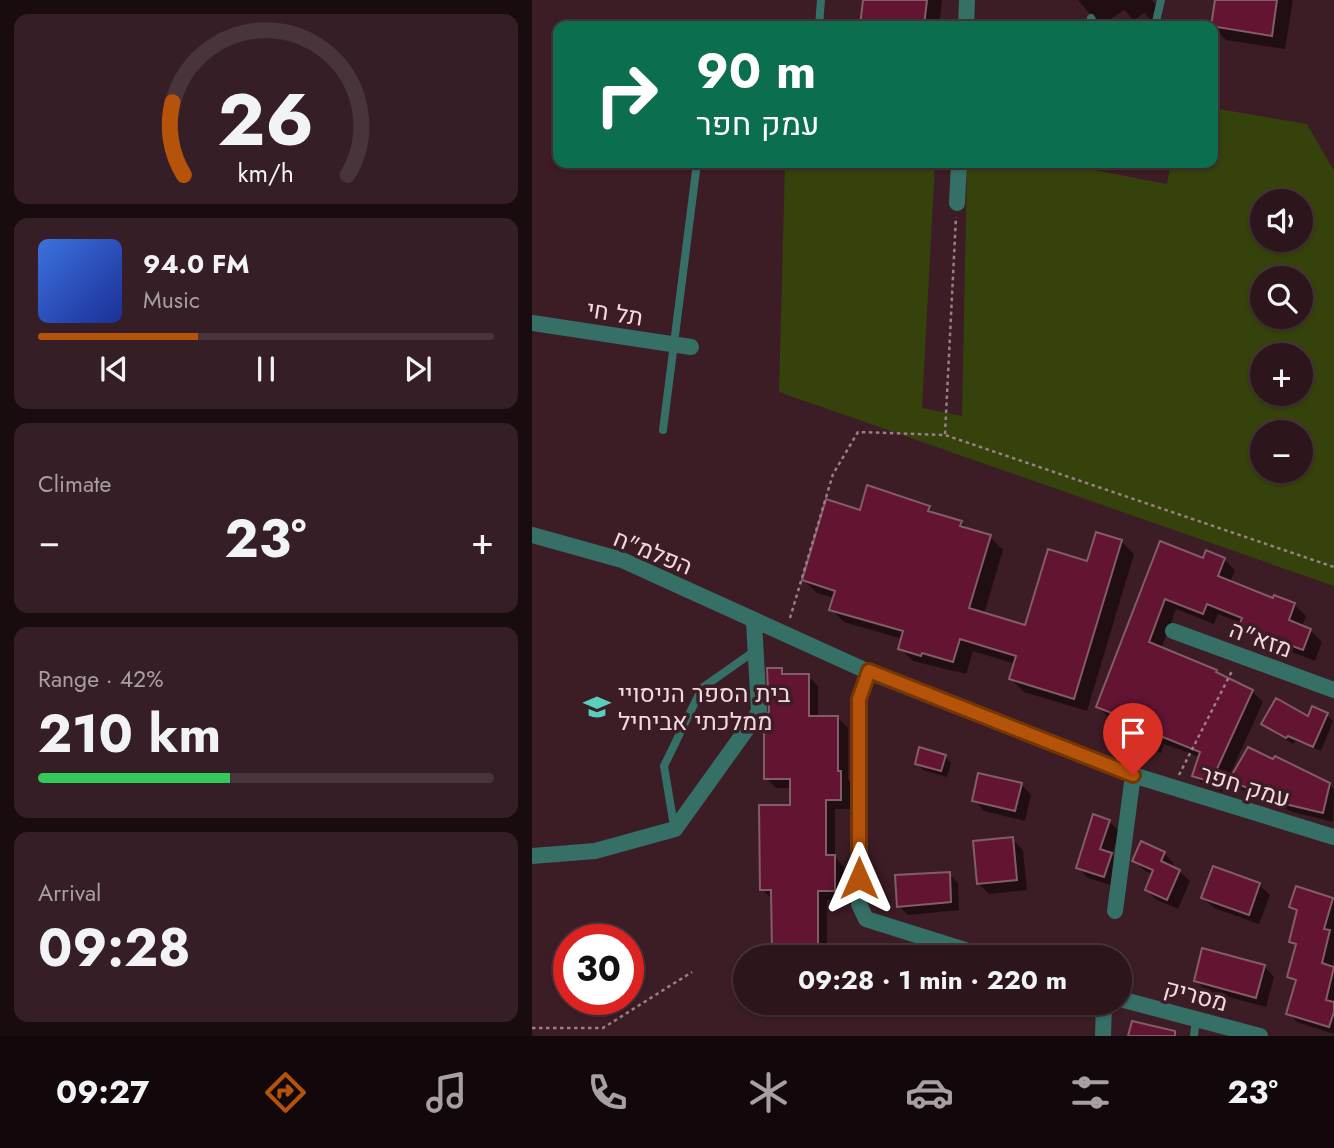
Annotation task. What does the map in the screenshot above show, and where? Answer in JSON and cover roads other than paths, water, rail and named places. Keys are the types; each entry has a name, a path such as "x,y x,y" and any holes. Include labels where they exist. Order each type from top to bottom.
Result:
{"street":[{"path":"966,21 967,0"},
{"path":"957,203 959,168"},
{"name":"תל חי","path":"532,323 691,347"},
{"name":"הפלמ\"ח","path":"532,535 622,560 754,621"},
{"path":"532,856 595,851 675,829 759,712 754,621"},
{"name":"עמק חפר","path":"754,621 869,671 1133,775 1334,837"},
{"name":"מזא\"ה","path":"1173,631 1334,690"},
{"path":"869,671 859,699 859,904 866,919 949,945"},
{"path":"1115,911 1133,775"},
{"name":"מסריק","path":"1132,1002 1260,1036"},
{"path":"1103,1036 1104,1015"}],"lane":[{"path":"819,21 821,0"},
{"path":"1156,21 1161,0"},
{"path":"663,430 696,168"},
{"path":"675,829 664,765 702,688 756,650"},
{"path":"1194,1036 1196,1018"}],"place":[{"name":"בית הספר הניסויי ממלכתי אביחיל","path":"597,707"}]}
